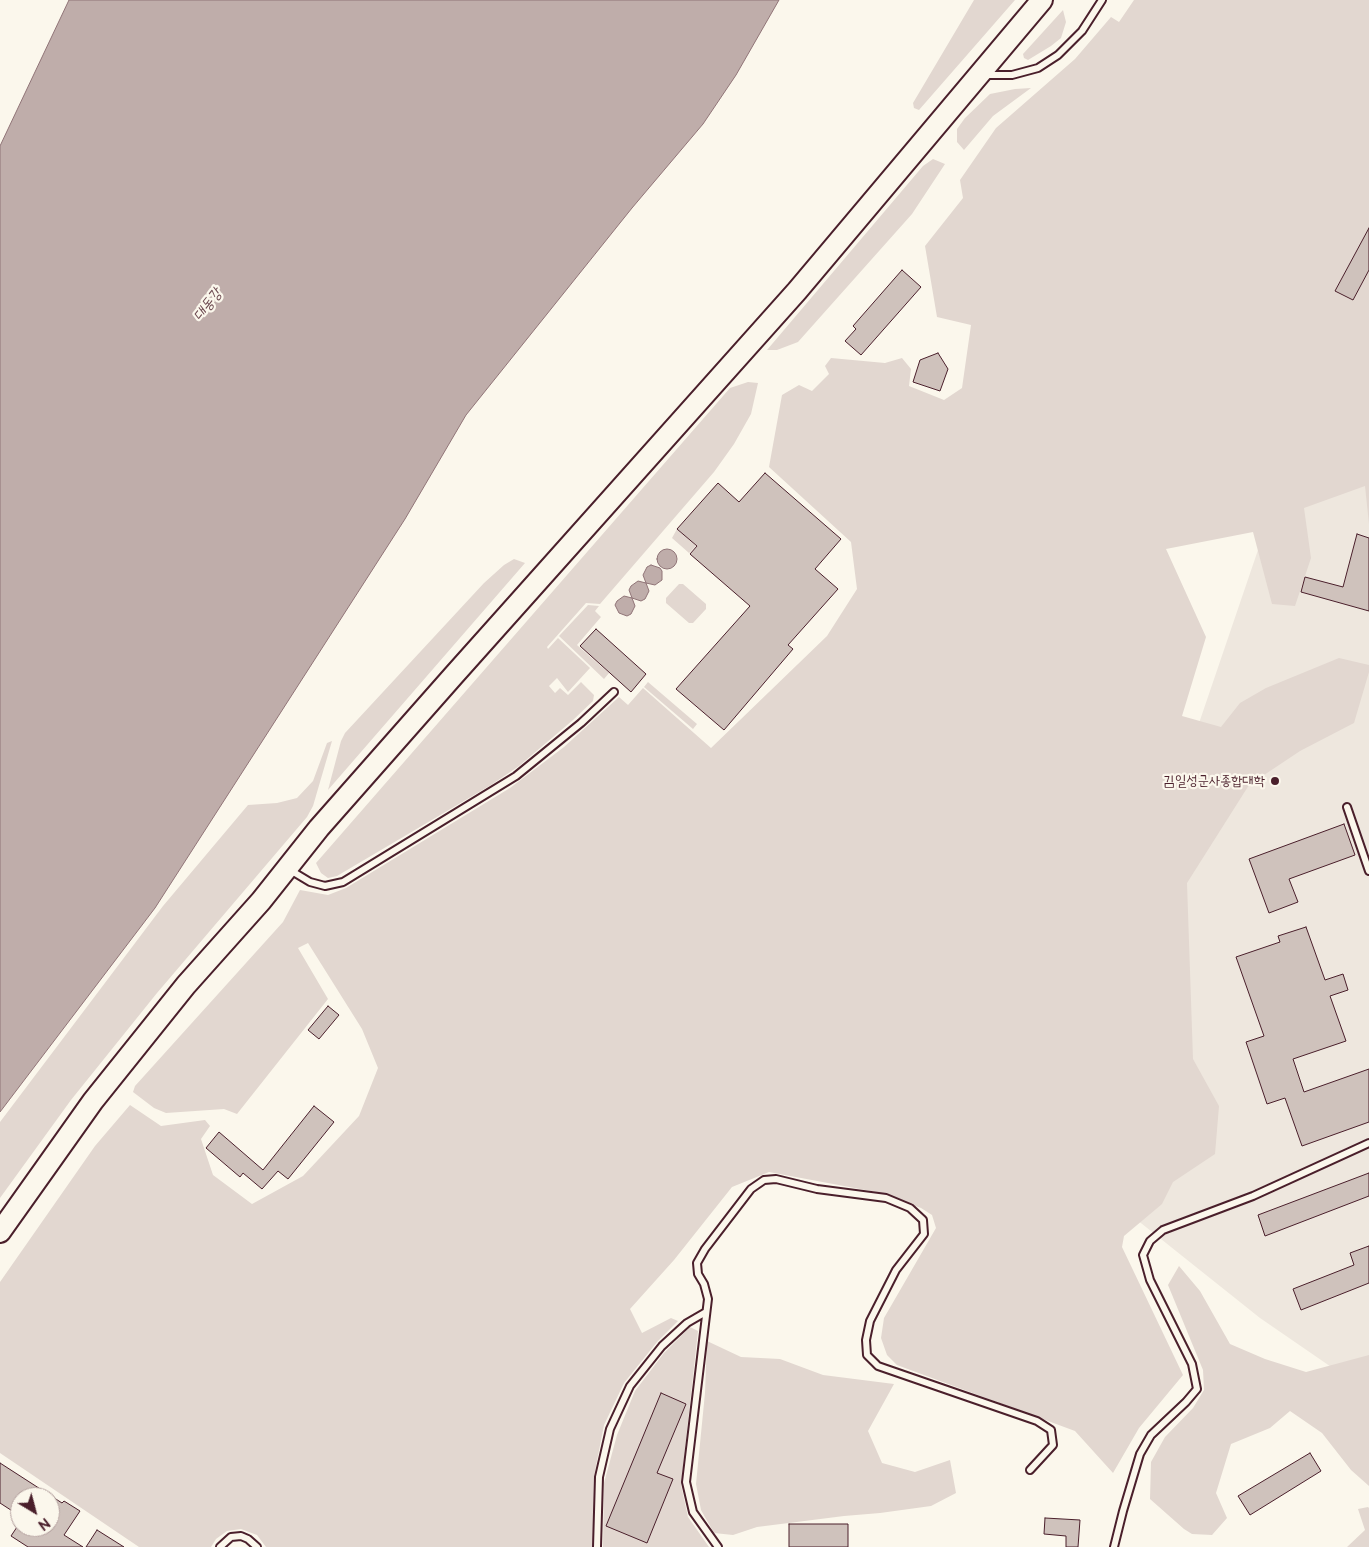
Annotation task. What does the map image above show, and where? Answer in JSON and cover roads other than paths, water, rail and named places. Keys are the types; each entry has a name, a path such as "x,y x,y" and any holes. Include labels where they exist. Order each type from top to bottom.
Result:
{"highway":[{"path":"0,1232 93,1102 186,986 261,901 319,828 797,291 1018,26 1042,0"}],"lane":[{"path":"978,75 1012,75 1038,68 1058,55 1082,31 1102,0"},
{"path":"287,868 310,882 325,886 343,882 516,776 581,723 614,692"},
{"path":"1347,807 1369,871"},
{"path":"1114,1547 1140,1454 1151,1435 1186,1402 1196,1389 1192,1364 1150,1280 1143,1255 1150,1241 1163,1230 1253,1196 1369,1143"},
{"path":"718,1547 693,1512 686,1482 708,1299 704,1284 698,1274 697,1263 705,1249 751,1188 764,1180 776,1179 817,1189 886,1198 910,1208 924,1220 924,1234 896,1270 870,1321 866,1340 867,1355 878,1366 1037,1421 1051,1430 1053,1445 1030,1470"},
{"path":"597,1547 599,1477 610,1429 630,1386 662,1346 687,1323 706,1312"},
{"path":"220,1547 231,1537 241,1536 257,1547"}],"water":[{"name":"대동강","path":"69,0 779,0 736,75 703,124 632,208 466,415 405,519 155,908 0,1112 0,146"},
{"path":"667,549 674,552 677,559 674,566 667,569 660,566 657,559 660,552"},
{"path":"651,565 660,568 662,580 655,585 646,583 643,575 647,567"},
{"path":"638,581 646,583 649,591 645,599 641,601 632,598 629,590 631,586"},
{"path":"624,596 632,598 635,606 631,614 627,616 619,613 615,605 617,601"}],"place":[{"name":"김일성군사종합대학","path":"1275,781"}]}
